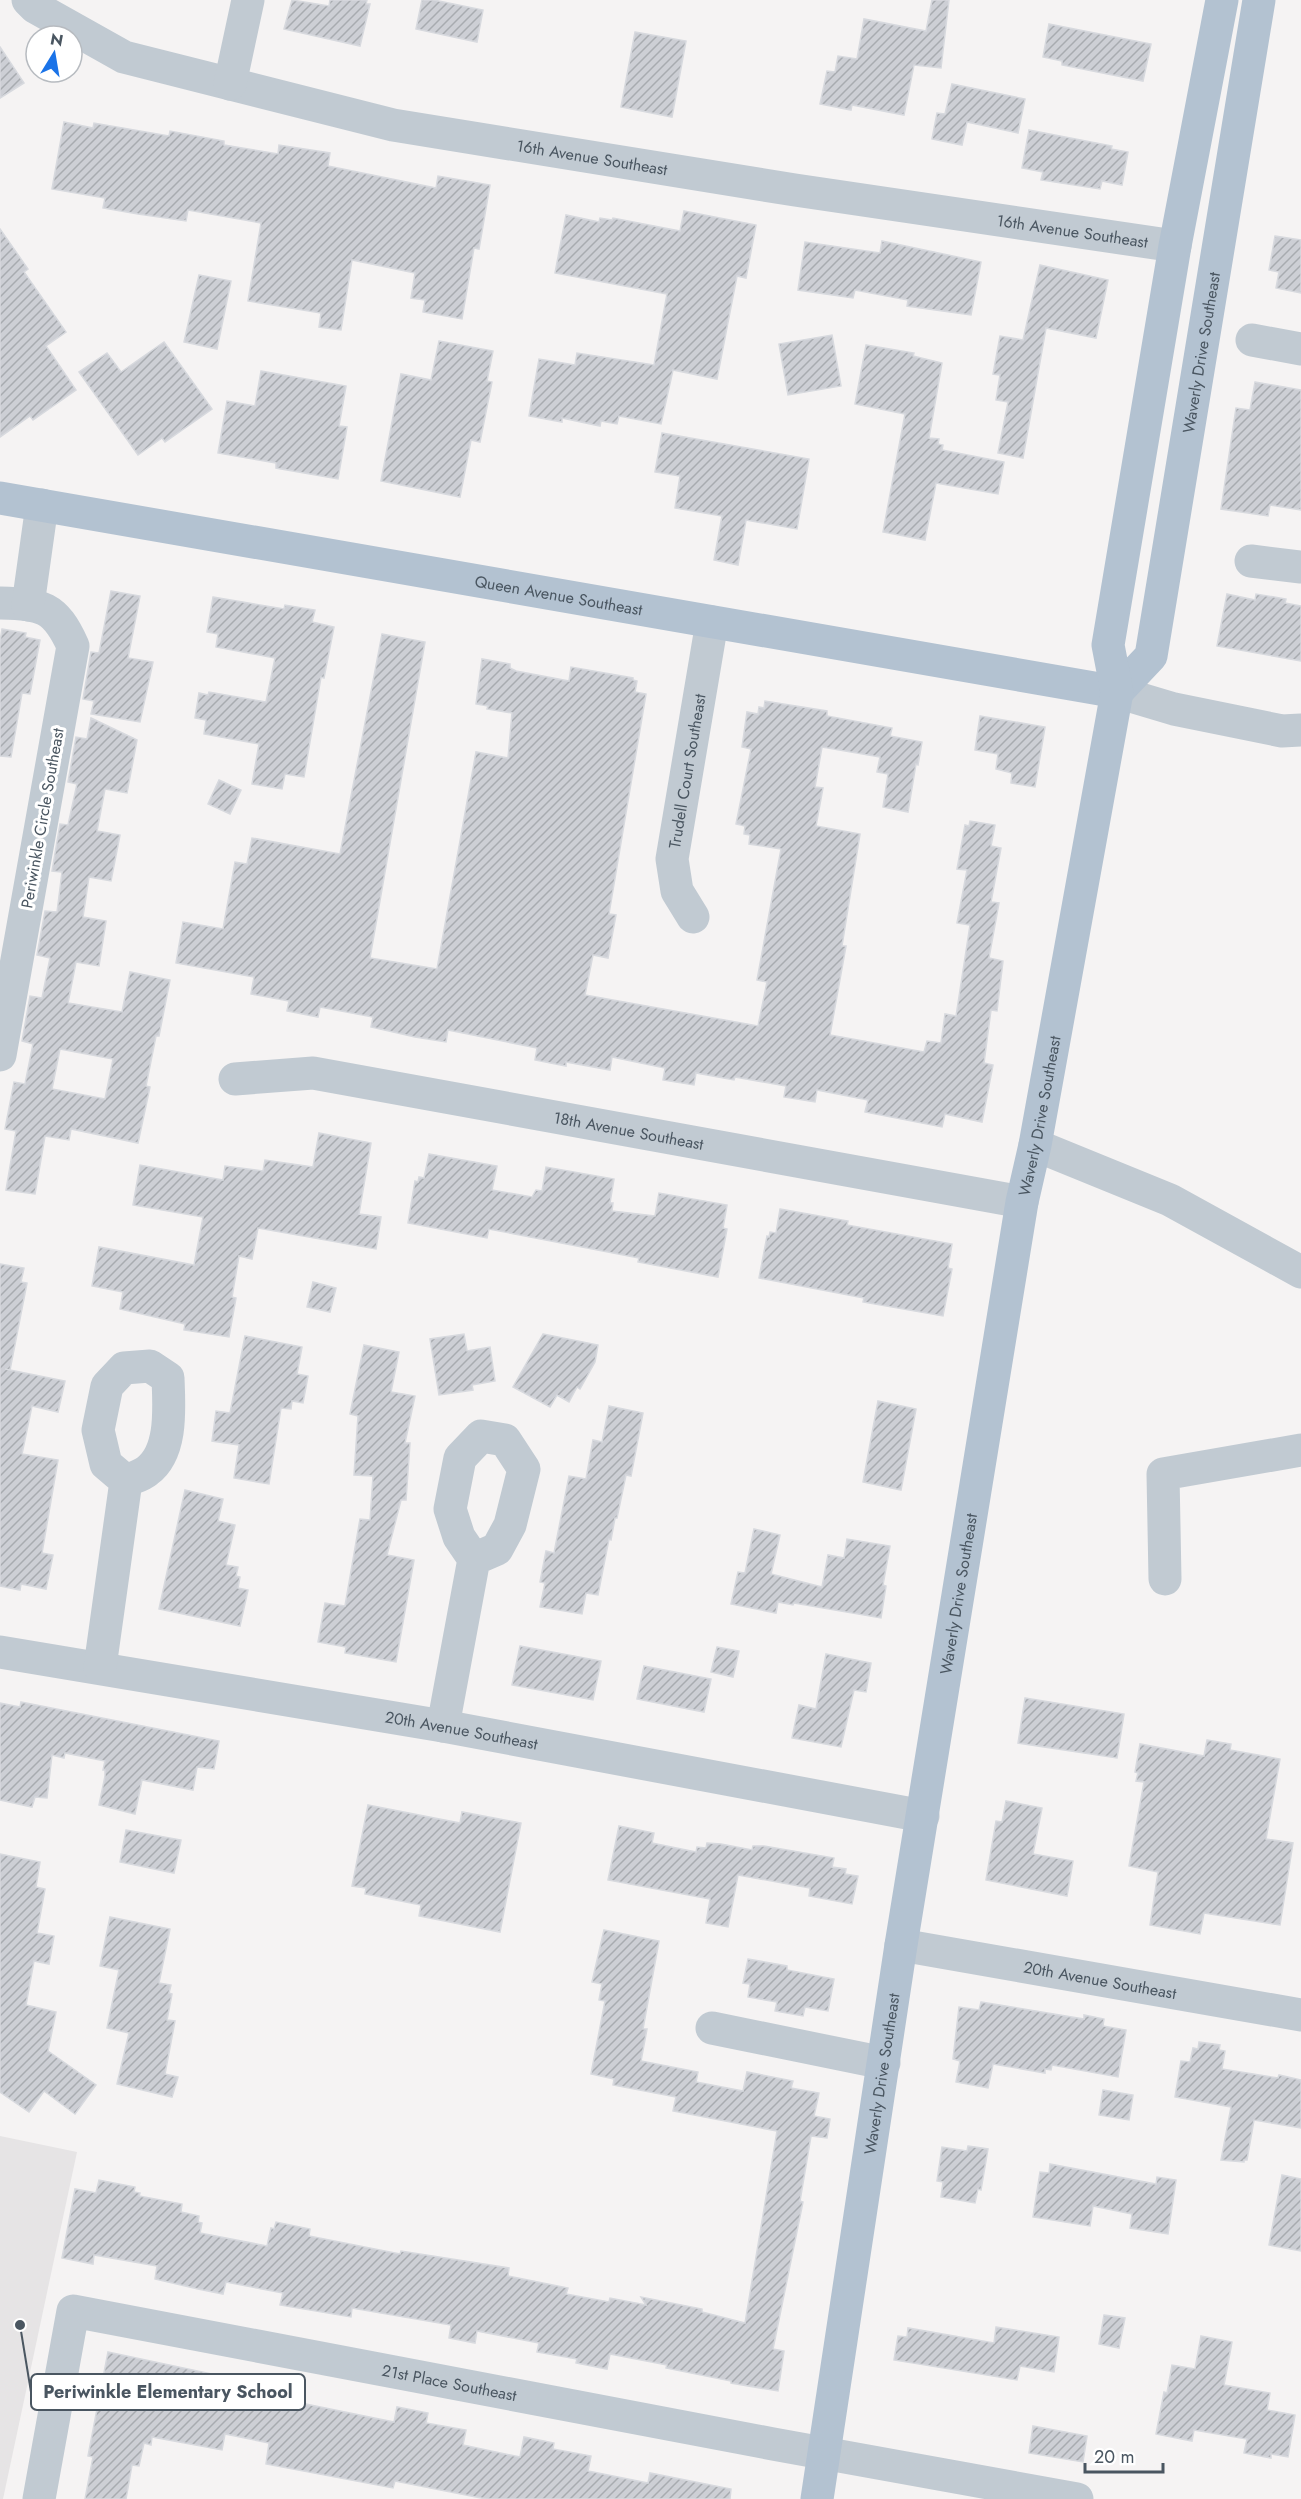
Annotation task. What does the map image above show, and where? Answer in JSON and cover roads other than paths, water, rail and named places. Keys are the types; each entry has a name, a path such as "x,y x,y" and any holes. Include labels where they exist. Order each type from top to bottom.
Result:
{"main road":[{"name":"Waverly Drive Southeast","path":"817,2499 885,2063 901,1945 1022,1202 1035,1145 1117,692 1108,645 1175,246 1222,0"},
{"name":"Waverly Drive Southeast","path":"1117,692 1151,656 1258,0"},
{"name":"Queen Avenue Southeast","path":"0,498 1117,692"}],"street":[{"name":"16th Avenue Southeast","path":"28,0 35,7 124,57 423,131 1175,246"},
{"path":"230,84 248,0"},
{"path":"1252,340 1301,349"},
{"name":"Periwinkle Circle Southeast","path":"0,1055 73,646 64,625 50,611 14,604 42,505"},
{"path":"1251,561 1301,567"},
{"name":"Trudell Court Southeast","path":"693,917 676,891 672,859 712,622"},
{"path":"1117,692 1174,709 1282,731 1301,729"},
{"name":"18th Avenue Southeast","path":"235,1079 313,1073 1022,1202"},
{"path":"1035,1145 1170,1200 1301,1272"},
{"path":"1165,1579 1163,1474 1301,1450"},
{"path":"100,1667 126,1481"},
{"path":"443,1726 474,1559"},
{"name":"20th Avenue Southeast","path":"0,1652 443,1726 923,1816"},
{"name":"20th Avenue Southeast","path":"901,1945 1301,2015"},
{"path":"712,2028 885,2063"},
{"name":"21st Place Southeast","path":"39,2499 73,2311 825,2454 1077,2499"}],"place":[{"name":"Periwinkle Elementary School","path":"20,2325"}]}
